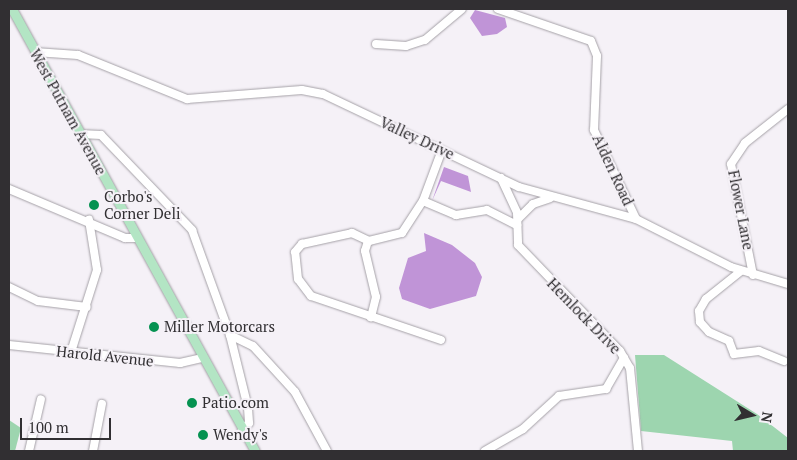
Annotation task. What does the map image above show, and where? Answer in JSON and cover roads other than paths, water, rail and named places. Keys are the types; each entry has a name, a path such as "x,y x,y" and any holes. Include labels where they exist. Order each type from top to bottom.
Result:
{"main road":[{"name":"West Putnam Avenue","path":"12,9 201,358 255,451"}],"street":[{"path":"376,44 406,46 425,40 462,9"},
{"name":"Alden Road","path":"498,9 592,41 597,56 594,130 636,219"},
{"name":"Valley Drive","path":"35,52 78,55 187,99 302,90 323,94 501,178 552,198 636,219 741,271 788,284"},
{"name":"Flower Lane","path":"753,275 731,164 745,144 788,110"},
{"path":"80,134 100,135 188,225 230,335 249,415 242,430"},
{"path":"441,340 370,317 305,291 298,279 296,252 302,244 352,233 368,241 402,233 424,201 442,150"},
{"name":"Hemlock Drive","path":"501,178 518,222 521,250 624,358 630,368 638,451"},
{"path":"9,189 89,220 125,238 136,238"},
{"path":"424,201 456,215 487,210 518,222 533,204 552,198"},
{"path":"71,352 88,307 97,270 89,220"},
{"path":"368,241 365,251 376,297 370,317"},
{"path":"741,271 706,299 699,311 700,322 708,332 729,341 734,354 759,351 784,361"},
{"path":"9,287 38,301 88,307"},
{"path":"230,335 254,346 295,392 327,451"},
{"name":"Harold Avenue","path":"9,345 180,363 201,358"},
{"path":"485,451 523,429 559,396 606,389 624,358"},
{"path":"29,451 41,399"},
{"path":"93,451 102,404"}],"place":[{"name":"Corbo's Corner Deli","path":"94,205"},
{"name":"Miller Motorcars","path":"154,327"},
{"name":"Patio.com","path":"192,403"},
{"name":"Wendy's","path":"203,435"}]}
